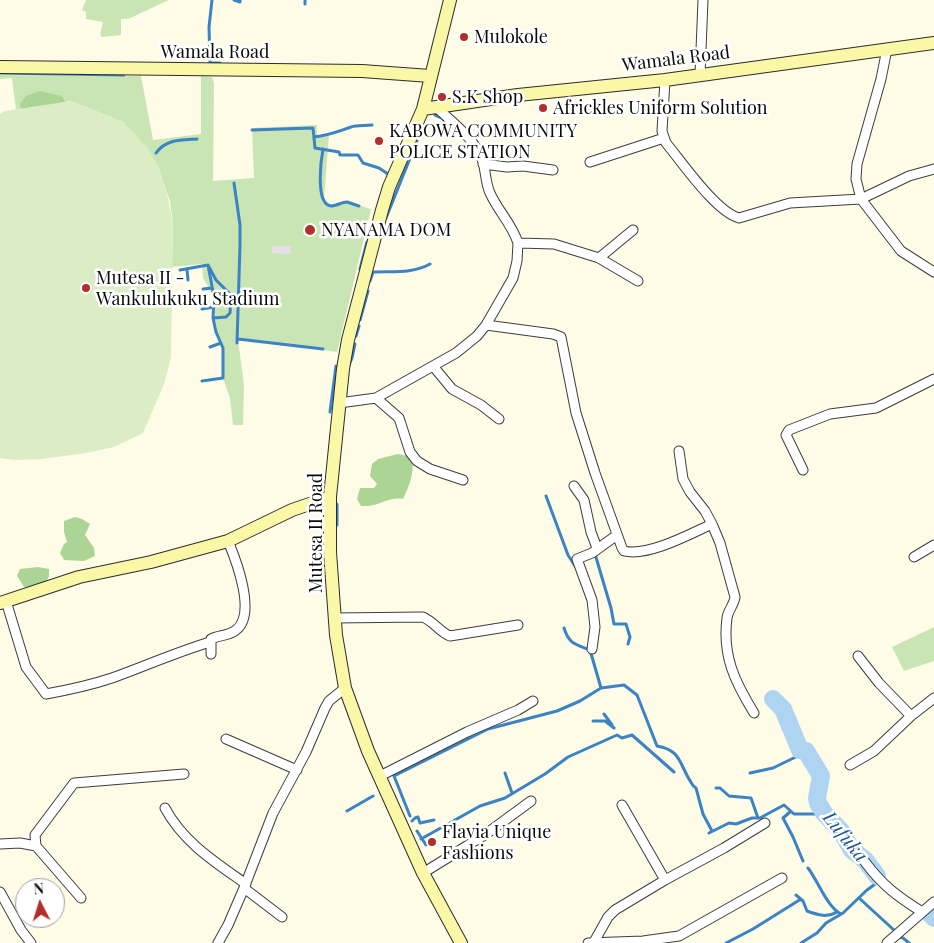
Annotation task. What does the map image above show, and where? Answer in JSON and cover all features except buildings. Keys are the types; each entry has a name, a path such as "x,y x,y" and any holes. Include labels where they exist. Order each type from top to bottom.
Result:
{"street":[{"name":"Mutesa II Road","path":"450,0 422,109 389,187 382,210 348,340 339,403 330,497 330,552 334,618 340,664 346,688 368,751 423,873 461,943"},
{"path":"700,75 704,0"},
{"name":"Wamala Road","path":"422,109 537,92 665,80 934,43"},
{"path":"887,49 881,79 857,164 856,179 862,199 901,251 934,272"},
{"name":"Wamala Road","path":"0,66 362,71 430,76"},
{"path":"665,80 664,138 666,143 716,203 731,216 738,218 790,203 862,199 909,176 934,169"},
{"path":"339,403 376,398 467,346 486,325 512,278 517,261 518,243 509,222 488,191 480,155 471,142 436,107"},
{"path":"590,162 664,138"},
{"path":"483,164 553,170"},
{"path":"599,258 633,230"},
{"path":"518,243 554,244 599,258 638,281"},
{"path":"486,325 553,334 561,337 574,405 595,473 622,549 632,552 663,546 712,524"},
{"path":"433,366 452,389 481,405 499,420"},
{"path":"803,470 786,435 789,430 830,414 876,408 934,379"},
{"path":"376,398 399,418 410,452 417,461 430,469 463,480"},
{"path":"679,451 683,479 712,524 726,564 734,596 734,602 727,619 726,641 728,656 735,680 754,713"},
{"path":"574,486 584,500 591,532 597,548"},
{"path":"228,541 241,576 244,612 238,629 232,633 213,638 210,642 110,678 71,690 46,694 26,667 3,602 79,577 151,562 228,541 292,510 330,497"},
{"path":"592,649 595,627 592,600 577,559 592,553 617,535"},
{"path":"914,557 934,545"},
{"path":"334,618 423,617 431,620 450,636 518,625"},
{"path":"210,642 212,654"},
{"path":"858,656 879,683 911,716"},
{"path":"218,943 245,886 273,813 297,770 325,708 329,701 346,688"},
{"path":"850,765 874,751 911,716 934,698"},
{"path":"380,776 466,732 511,713 533,701"},
{"path":"226,739 297,770"},
{"path":"81,898 36,846 35,835 74,783 184,774"},
{"path":"423,873 486,834 531,801"},
{"path":"622,805 665,880"},
{"path":"165,808 172,822 187,839 282,917"},
{"path":"591,942 615,910 765,823"},
{"path":"0,844 20,843 36,846"},
{"path":"864,862 877,879 892,893 922,912"},
{"path":"591,942 643,941 684,934 782,878"},
{"path":"0,892 21,930 31,943"},
{"path":"887,943 934,902"}],"shaded area":[{"path":"274,230 292,246 290,254 272,254"}],"green space":[{"path":"86,0 169,0 128,19 121,19 121,35 102,37 100,35 103,22 86,19 86,12 82,10"},
{"path":"0,75 141,76 153,140 201,134 201,76 212,77 214,83 213,181 254,178 252,128 317,125 317,136 329,135 324,198 326,203 332,206 347,202 371,209 337,352 286,344 238,340 244,385 243,425 233,425 230,398 223,378 223,348 216,332 213,318 214,297 203,278 202,264 172,267 173,224 170,201 158,167 123,122 71,101 16,110 12,78 0,79","holes":["273,246 291,246 290,254 272,253"]},
{"path":"40,91 62,96 67,105 23,121 20,104 26,96"},
{"name":"Mutesa II - Wankulukuku Stadium","path":"71,101 123,122 148,148 160,170 173,224 171,357 164,384 143,433 114,447 86,453 42,459 15,460 0,458 0,114 5,111"},
{"path":"398,454 412,457 413,462 411,479 403,499 391,499 374,505 361,506 357,499 360,488 374,488 377,484 370,476 372,464 378,459"},
{"path":"75,517 90,524 85,535 94,548 95,556 84,561 64,560 60,553 67,542 64,532 64,521"},
{"path":"38,567 49,569 46,583 31,589 24,587 17,576 20,569"},
{"path":"934,627 934,661 904,671 892,647"}],"waterway":[{"path":"212,0 209,27 210,63 220,63"},
{"path":"234,0 240,2 240,0"},
{"path":"0,73 124,75"},
{"path":"435,115 442,118 447,125"},
{"path":"314,137 353,126 372,125"},
{"path":"252,130 313,128 315,148 339,152 340,155 358,155 363,163 379,168 388,176"},
{"path":"156,153 160,148 169,143 197,139"},
{"path":"386,218 417,141"},
{"path":"323,149 320,181 323,198 326,203 331,206 347,202 359,206"},
{"path":"234,183 240,225 237,343"},
{"path":"360,269 367,242"},
{"path":"370,281 373,272 409,271 430,264"},
{"path":"180,270 208,265 216,280 231,295 230,313 226,317 213,318"},
{"path":"202,381 223,378 223,348 216,332 213,318 214,297 208,265"},
{"path":"187,269 188,280"},
{"path":"203,289 212,288"},
{"path":"360,320 368,291"},
{"path":"202,309 214,307"},
{"path":"356,336 359,326"},
{"path":"238,339 323,349"},
{"path":"210,347 221,343"},
{"path":"349,365 355,344"},
{"path":"330,412 336,366"},
{"path":"546,496 568,555 577,569"},
{"path":"337,504 337,525"},
{"path":"595,554 614,624 626,624 630,637 628,644"},
{"path":"564,628 570,640 576,645 590,650 601,688"},
{"path":"410,816 394,776 488,729 557,711 580,701 601,688 624,685 637,695 657,746 670,750 678,758 693,786 696,788 703,814 712,831"},
{"name":"Lufuka","path":"773,699 783,709 800,750 806,751 821,776 817,798 818,803 824,813 841,831 852,850 865,860 877,876"},
{"path":"604,714 612,725"},
{"path":"593,721 605,721 614,728"},
{"path":"421,839 480,806 505,798 545,774 568,757 617,735 622,738 632,735 674,772"},
{"path":"750,773 773,768 806,752"},
{"path":"505,773 512,793"},
{"path":"716,788 720,788 729,796 751,798 758,818"},
{"path":"347,811 373,796"},
{"path":"709,833 729,823 736,824 752,818 760,818 784,805 794,814 816,814 822,811"},
{"path":"790,812 783,818 803,861"},
{"path":"412,821 418,817 420,823 434,820"},
{"path":"417,831 426,845"},
{"path":"808,868 831,906 841,914"},
{"path":"801,943 817,933 826,923 843,913 878,882"},
{"path":"796,895 803,901 807,911 819,915 837,912"},
{"path":"859,898 895,931"},
{"path":"726,943 753,929 801,899"},
{"name":"Lufuka","path":"929,913 934,918"},
{"path":"900,937 909,943"}],"place":[{"name":"Mulokole","path":"464,37"},
{"name":"S.K Shop","path":"442,97"},
{"name":"Africkles Uniform Solution","path":"543,108"},
{"name":"KABOWA COMMUNITY POLICE STATION","path":"379,141"},
{"name":"NYANAMA DOM","path":"310,230"},
{"name":"Mutesa II - Wankulukuku Stadium","path":"86,288"},
{"name":"Flavia Unique Fashions","path":"432,842"}]}
